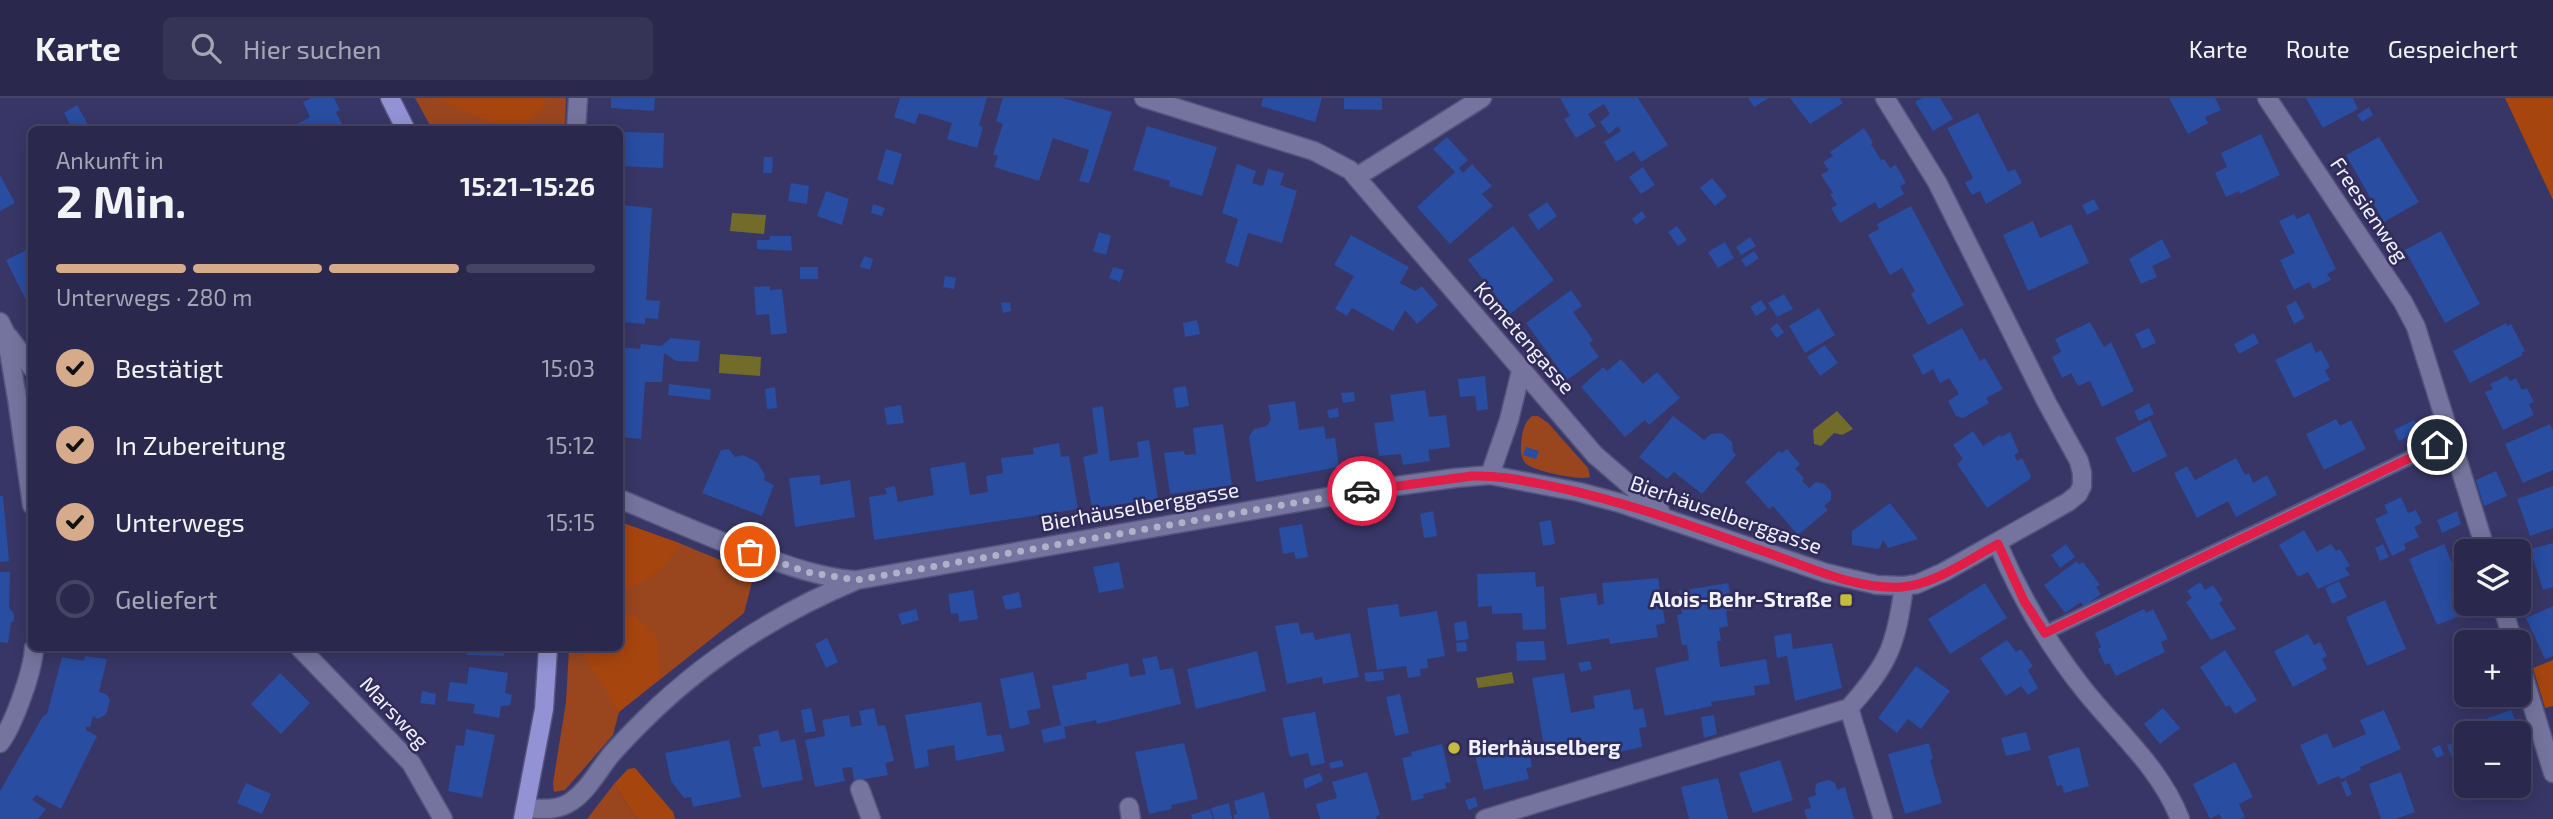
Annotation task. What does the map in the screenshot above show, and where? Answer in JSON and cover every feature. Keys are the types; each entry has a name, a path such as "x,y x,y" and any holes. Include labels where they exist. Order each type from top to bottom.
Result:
{"street":[{"path":"390,98 404,126"},
{"path":"576,126 578,98"},
{"name":"Kometengasse","path":"1144,98 1314,151 1341,163 1358,176 1595,455 1668,517"},
{"path":"1358,176 1482,98"},
{"name":"Bierhäuselberggasse","path":"524,813 561,807 572,801 620,744 684,683 764,626 797,607 857,580 1367,490 1490,475 1579,492 1668,517 1826,573 1877,585 1904,586 1930,579 1998,544 2073,498 2082,486 2081,468 1937,182 1885,98"},
{"name":"Freesienweg","path":"2267,98 2403,302 2416,327 2482,539"},
{"path":"3,328 28,362"},
{"path":"3,328 28,481"},
{"path":"1490,475 1509,420 1521,370"},
{"name":"Bierhäuselberggasse","path":"623,500 709,537 791,567 824,576 857,580"},
{"path":"1998,544 2024,601 2045,633 2083,689 2154,772 2168,792 2180,819"},
{"path":"1485,819 1849,708 1888,659 1904,586"},
{"path":"0,743 8,732 34,651"},
{"name":"Marsweg","path":"303,651 411,763 443,819"},
{"path":"524,813 544,709 548,651"},
{"path":"2531,701 2553,773"},
{"path":"1849,708 1883,819"},
{"path":"860,789 871,819"}],"lane":[{"path":"2045,633 2451,438"}],"shaded area":[{"path":"415,98 566,98 565,126 430,126"},
{"path":"435,98 546,98 543,108 522,126 500,126"},
{"path":"2505,98 2553,98 2553,200"},
{"path":"732,213 766,215 764,234 730,231"},
{"path":"720,354 761,357 760,376 719,373"},
{"path":"1837,411 1853,429 1842,435 1834,433 1821,446 1814,444 1813,430"},
{"path":"1532,416 1538,416 1548,423 1588,468 1590,477 1577,478 1557,474 1525,463 1521,453 1522,436 1525,425"},
{"path":"623,523 754,574 744,613 619,712 613,735 565,790 554,792 553,783 566,702 569,651 623,651"},
{"path":"623,523 679,543 669,560 646,579 623,590"},
{"path":"634,615 657,636 659,677 619,712 582,651 623,651 623,616"},
{"path":"2553,660 2553,706 2545,708 2533,668"},
{"path":"1512,672 1514,683 1478,688 1476,678"},
{"path":"635,768 673,812 675,819 637,819 614,784 628,769"},
{"path":"614,784 637,819 587,819"}],"building":[{"path":"311,98 334,98 340,110 336,112 343,126 293,126 310,117 303,102"},
{"path":"611,98 655,98 654,111 611,108"},
{"path":"900,98 987,98 979,125 983,127 977,148 947,139 952,123 919,113 915,124 894,117"},
{"path":"1003,98 1063,98 1112,112 1089,183 1079,181 1089,150 1053,138 1039,181 994,167 998,156 993,154 1003,124 996,121"},
{"path":"1263,98 1322,98 1315,122 1261,106"},
{"path":"1344,98 1382,98 1382,110 1344,109"},
{"path":"1560,98 1638,98 1668,145 1641,162 1634,151 1616,162 1604,142 1621,131 1618,126 1609,134 1600,122 1610,114 1604,104 1588,114 1596,126 1576,138 1564,119 1570,116"},
{"path":"1748,98 1769,98 1754,107"},
{"path":"1790,98 1839,98 1843,103 1810,124"},
{"path":"1922,98 1940,98 1953,119 1933,131 1915,102"},
{"path":"2169,98 2215,98 2221,110 2205,117 2208,123 2188,134"},
{"path":"2306,98 2353,98 2358,109 2323,128"},
{"path":"77,105 89,126 71,126 64,113"},
{"path":"2369,107 2373,115 2362,122 2357,115"},
{"path":"1978,113 2008,172 2015,169 2022,183 1986,204 1980,191 1972,195 1965,183 1973,178 1947,128"},
{"path":"1147,126 1217,147 1202,196 1169,186 1170,181 1133,170"},
{"path":"1864,128 1881,160 1884,159 1890,168 1896,165 1906,183 1900,186 1904,194 1879,209 1875,202 1840,223 1831,208 1837,205 1830,194 1833,193 1821,175 1829,170 1823,162 1833,156 1830,152"},
{"path":"623,132 664,133 663,168 623,166"},
{"path":"2261,134 2280,175 2240,194 2239,191 2226,197 2215,173 2227,167 2221,153"},
{"path":"1447,137 1468,160 1459,168 1463,173 1472,164 1492,186 1482,194 1493,206 1450,244 1417,207 1455,172 1433,149"},
{"path":"2379,137 2419,202 2384,222 2346,155"},
{"path":"886,149 902,154 893,185 877,180"},
{"path":"764,157 773,157 772,173 763,173"},
{"path":"1237,164 1256,171 1252,183 1263,186 1268,169 1284,173 1280,185 1297,191 1282,243 1248,233 1238,267 1225,262 1238,219 1222,213"},
{"path":"1643,167 1655,185 1641,194 1629,177"},
{"path":"0,175 15,203 0,211"},
{"path":"1712,178 1727,196 1715,206 1700,188"},
{"path":"791,183 809,186 807,204 788,201"},
{"path":"826,191 849,199 842,225 817,216"},
{"path":"2094,199 2099,209 2087,215 2082,205"},
{"path":"1547,202 1557,216 1538,230 1528,215"},
{"path":"873,204 885,208 882,216 871,213"},
{"path":"623,205 652,208 646,300 660,301 658,319 645,318 645,324 623,322"},
{"path":"1911,206 1964,305 1928,325 1911,294 1915,291 1902,268 1890,275 1868,235 1879,229 1877,224"},
{"path":"1642,211 1646,217 1636,225 1632,219"},
{"path":"2309,213 2336,269 2327,274 2331,280 2313,289 2309,282 2294,290 2280,260 2295,253 2279,221 2294,214 2297,219"},
{"path":"2033,221 2040,238 2071,224 2089,263 2028,291 2003,235"},
{"path":"1513,226 1554,280 1510,314 1468,260"},
{"path":"1677,226 1687,240 1678,246 1668,232"},
{"path":"2441,231 2480,304 2445,323 2405,250"},
{"path":"1099,232 1111,236 1106,255 1093,251"},
{"path":"1351,235 1409,267 1400,283 1415,291 1422,286 1438,305 1417,324 1405,310 1393,331 1352,308 1347,316 1335,309 1354,276 1334,265"},
{"path":"770,236 791,236 792,251 757,249 757,240 769,240"},
{"path":"1750,237 1756,246 1741,255 1736,247"},
{"path":"2162,239 2171,257 2152,266 2157,277 2141,284 2129,259"},
{"path":"1725,242 1734,258 1718,268 1708,252"},
{"path":"28,249 28,304 6,260"},
{"path":"1754,251 1759,258 1746,267 1741,260"},
{"path":"864,256 873,259 870,270 860,267"},
{"path":"800,267 818,267 818,279 800,279"},
{"path":"1113,267 1124,270 1120,282 1109,278"},
{"path":"945,276 956,278 954,289 943,287"},
{"path":"770,286 770,290 782,289 787,333 771,335 769,314 756,315 754,287"},
{"path":"1571,290 1582,306 1573,312 1593,340 1589,343 1599,357 1567,380 1526,323"},
{"path":"1784,294 1793,309 1777,317 1768,303"},
{"path":"1761,300 1767,309 1756,316 1750,307"},
{"path":"2296,301 2305,318 2294,324 2286,306"},
{"path":"1010,302 1011,311 1003,313 1001,303"},
{"path":"1819,308 1835,335 1805,353 1789,326"},
{"path":"1197,320 1200,334 1185,337 1183,323"},
{"path":"2090,322 2104,347 2111,342 2134,391 2102,407 2090,381 2078,386 2071,373 2062,378 2052,357 2061,352 2055,339"},
{"path":"1777,323 1784,332 1777,338 1770,329"},
{"path":"2506,323 2507,326 2511,324 2525,351 2521,353 2523,355 2470,383 2453,351"},
{"path":"1962,328 1980,361 1985,358 2003,389 1986,398 1989,403 1963,418 1956,416 1948,401 1959,394 1949,378 1940,383 1933,369 1923,375 1912,355"},
{"path":"2149,328 2156,343 2142,349 2135,334"},
{"path":"2254,333 2259,343 2239,354 2234,344"},
{"path":"671,338 700,341 698,362 676,361 664,353 662,382 645,382 641,439 623,437 623,347 640,349 641,344 661,346"},
{"path":"2311,342 2316,353 2321,350 2330,367 2325,370 2330,380 2294,398 2275,360"},
{"path":"1825,345 1838,363 1820,376 1807,357"},
{"path":"1621,359 1643,384 1657,372 1680,398 1649,425 1645,420 1625,437 1581,387 1603,367 1607,371"},
{"path":"1485,376 1488,409 1477,411 1475,396 1460,397 1458,379"},
{"path":"2507,376 2510,381 2516,378 2522,390 2527,388 2534,402 2529,404 2534,415 2503,430 2485,392 2493,389 2490,384"},
{"path":"669,384 711,389 710,400 668,395"},
{"path":"1186,386 1189,406 1176,408 1173,388"},
{"path":"775,387 777,408 767,409 765,389"},
{"path":"1425,390 1429,417 1446,415 1450,447 1428,450 1430,461 1403,465 1401,454 1379,456 1374,423 1394,421 1390,395"},
{"path":"1354,392 1355,401 1343,403 1341,393"},
{"path":"1295,401 1299,430 1324,426 1326,439 1335,438 1339,467 1256,482 1249,437 1254,429 1267,426 1271,419 1268,405"},
{"path":"2149,403 2154,414 2139,421 2134,411"},
{"path":"901,405 904,423 887,425 884,408"},
{"path":"1103,406 1110,461 1139,457 1137,442 1149,440 1158,499 1092,508 1083,457 1098,453 1092,408"},
{"path":"1338,408 1339,417 1329,418 1327,410"},
{"path":"1673,416 1704,440 1711,434 1718,433 1732,442 1736,455 1702,494 1674,472 1667,479 1639,457"},
{"path":"2336,419 2340,426 2351,420 2366,449 2324,470 2306,434"},
{"path":"2150,420 2167,456 2133,473 2115,438"},
{"path":"2414,420 2420,431 2399,441 2394,430"},
{"path":"1223,424 1232,485 1170,494 1164,453 1184,451 1185,455 1196,454 1193,428"},
{"path":"2550,424 2553,430 2553,470 2523,483 2505,444"},
{"path":"1973,431 1983,446 2010,432 2019,452 2014,455 2017,461 2022,458 2031,476 1987,508 1957,464 1963,459 1953,445"},
{"path":"1059,443 1061,457 1069,456 1078,509 874,540 869,497 887,494 885,488 895,486 898,502 934,495 930,468 965,462 970,495 988,492 986,476 1003,473 1001,458 1034,454 1033,448"},
{"path":"1526,447 1539,451 1536,459 1523,455"},
{"path":"729,449 735,457 743,455 757,462 765,475 764,480 774,485 762,516 702,493 721,450"},
{"path":"1787,449 1800,464 1795,469 1809,488 1816,482 1824,484 1831,491 1831,500 1824,506 1828,510 1798,535 1773,506 1769,509 1745,482 1779,451 1782,453"},
{"path":"2236,458 2245,475 2249,473 2253,483 2267,475 2277,495 2236,517 2228,501 2197,518 2174,473 2187,466 2195,480"},
{"path":"2496,471 2507,496 2484,506 2476,480"},
{"path":"820,475 820,485 850,480 855,517 795,527 789,478"},
{"path":"2553,486 2553,528 2530,536 2517,499"},
{"path":"0,496 3,496 9,561 0,562"},
{"path":"2401,497 2408,513 2416,510 2422,523 2414,527 2419,537 2404,544 2406,549 2392,556 2375,519 2388,513 2384,505"},
{"path":"1890,503 1918,539 1888,548 1883,540 1879,549 1852,545 1852,531"},
{"path":"1433,511 1437,536 1424,538 1420,514"},
{"path":"2457,511 2461,524 2442,533 2437,520"},
{"path":"1551,520 1555,544 1543,546 1539,522"},
{"path":"1302,524 1308,557 1296,559 1294,552 1283,554 1279,528"},
{"path":"2304,530 2317,552 2331,544 2336,551 2340,549 2350,566 2345,568 2350,575 2318,589 2308,572 2298,577 2279,545"},
{"path":"2553,543 2553,587 2543,590 2531,549"},
{"path":"2066,544 2075,557 2060,568 2051,555"},
{"path":"2383,544 2389,557 2380,561 2375,548"},
{"path":"2444,544 2454,568 2454,616 2460,616 2437,625 2409,559"},
{"path":"2077,561 2079,564 2083,562 2100,585 2096,587 2101,594 2084,607 2081,602 2065,613 2044,585"},
{"path":"1119,562 1124,588 1099,593 1093,567"},
{"path":"0,572 10,572 9,607 14,614 14,621 11,623 8,643 0,642"},
{"path":"1535,572 1536,587 1544,586 1546,629 1523,630 1522,613 1492,614 1492,606 1478,607 1477,574"},
{"path":"1658,578 1665,623 1656,625 1658,637 1610,644 1609,638 1567,645 1560,598 1596,593 1598,605 1604,604 1602,583"},
{"path":"2339,581 2347,597 2332,604 2325,588"},
{"path":"2200,582 2205,590 2213,585 2223,600 2219,603 2236,629 2211,640 2186,602 2192,598 2187,591"},
{"path":"1728,583 1733,610 1726,611 1728,626 1719,628 1721,641 1717,641 1720,667 1766,659 1770,684 1754,686 1755,695 1711,702 1712,706 1665,716 1655,668 1689,660 1687,645 1682,645 1677,615 1682,614 1679,591"},
{"path":"1985,583 2007,618 1950,654 1928,619"},
{"path":"973,590 978,619 959,622 958,613 951,614 948,594"},
{"path":"1019,592 1022,607 1006,610 1002,596"},
{"path":"2385,600 2406,649 2367,666 2346,617"},
{"path":"1398,604 1400,617 1437,611 1445,656 1427,659 1428,668 1420,669 1421,676 1408,678 1406,666 1377,670 1367,608"},
{"path":"2553,606 2553,656 2545,659 2526,618"},
{"path":"916,609 919,620 902,625 898,614"},
{"path":"2144,609 2146,613 2153,609 2168,639 2161,642 2165,652 2116,676 2109,663 2105,665 2095,633"},
{"path":"1466,621 1469,639 1456,641 1454,623"},
{"path":"1298,622 1301,634 1313,632 1315,640 1350,633 1359,677 1323,684 1322,677 1287,684 1275,626"},
{"path":"1791,633 1793,649 1832,643 1842,688 1795,701 1787,656 1777,658 1774,636"},
{"path":"2308,634 2314,645 2320,642 2327,656 2322,659 2327,669 2293,687 2274,651"},
{"path":"827,638 838,662 826,668 815,644"},
{"path":"2007,640 2016,652 2021,649 2033,666 2028,670 2038,688 2028,695 2021,686 2006,696 1980,658"},
{"path":"1544,641 1546,660 1517,661 1516,642"},
{"path":"1466,642 1467,651 1457,652 1456,643"},
{"path":"2225,650 2257,700 2235,714 2229,705 2226,707 2200,667"},
{"path":"467,651 504,651 504,656 467,655"},
{"path":"1257,651 1266,691 1196,709 1187,669"},
{"path":"85,656 107,659 99,692 106,694 110,700 106,714 98,719 93,716 90,727 86,726 86,730 97,736 61,809 36,795 32,800 46,809 38,819 0,819 0,791 43,716 47,714 62,657 84,661"},
{"path":"1157,656 1160,670 1173,668 1181,704 1097,724 1096,720 1064,727 1066,738 1044,743 1041,730 1061,725 1052,686 1087,679 1086,673 1128,663 1130,677 1146,674 1142,659"},
{"path":"1590,661 1592,669 1581,672 1578,663"},
{"path":"1916,666 1950,691 1921,729 1908,719 1897,733 1878,718"},
{"path":"469,667 508,673 505,693 512,695 510,705 501,706 499,718 473,713 475,704 447,701 450,682 467,684"},
{"path":"1383,671 1384,680 1366,682 1364,673"},
{"path":"1033,672 1041,708 1027,711 1030,724 1010,729 1000,679"},
{"path":"280,673 310,703 281,734 251,704"},
{"path":"1564,673 1571,713 1595,708 1593,696 1630,689 1634,710 1643,708 1647,727 1639,728 1642,747 1596,757 1593,745 1545,752 1532,678"},
{"path":"422,691 436,694 435,705 420,703"},
{"path":"1400,694 1409,733 1395,736 1386,697"},
{"path":"981,702 987,736 1001,734 1005,751 956,761 954,745 927,750 929,766 915,769 905,715"},
{"path":"811,708 816,731 805,733 801,710"},
{"path":"874,708 878,726 885,725 894,761 885,763 888,775 854,781 852,767 842,768 845,781 815,787 805,740 825,736 822,720 849,715 851,727 862,725 859,711"},
{"path":"2163,708 2180,728 2160,744 2144,724"},
{"path":"2384,710 2401,749 2360,767 2361,770 2341,779 2339,776 2318,785 2300,745 2327,733 2333,748 2366,734 2360,720"},
{"path":"2511,710 2515,721 2481,721"},
{"path":"1315,712 1325,763 1311,766 1308,753 1290,757 1282,718"},
{"path":"1714,715 1717,734 1704,738 1701,717"},
{"path":"466,729 495,735 482,798 448,791 456,745 464,746"},
{"path":"778,730 781,742 795,739 803,780 762,788 753,747 761,746 758,735"},
{"path":"2026,732 2031,750 2006,756 2001,738"},
{"path":"1515,738 1524,758 1530,757 1532,767 1526,768 1529,779 1484,790 1475,755 1493,750 1492,743"},
{"path":"729,740 741,797 693,807 691,797 684,798 671,781 665,753"},
{"path":"2454,742 2454,763 2447,745"},
{"path":"1184,743 1198,799 1171,805 1172,809 1149,814 1135,752"},
{"path":"1929,743 1933,759 1930,760 1942,803 1905,814 1888,754"},
{"path":"1442,744 1451,782 1445,783 1447,788 1423,794 1424,798 1412,801 1402,758 1412,756 1411,752"},
{"path":"2440,745 2444,755 2437,758 2432,749"},
{"path":"2079,747 2089,786 2064,793 2062,785 2057,786 2048,756"},
{"path":"1342,760 1344,766 1331,769 1329,763"},
{"path":"1780,760 1793,800 1753,813 1739,773"},
{"path":"2235,762 2253,797 2239,804 2245,817 2222,819 2219,814 2210,819 2193,784"},
{"path":"1367,772 1380,815 1376,816 1377,819 1320,819 1316,804 1337,798 1332,782"},
{"path":"2401,772 2415,812 2396,819 2381,819 2369,784"},
{"path":"1320,773 1323,781 1305,789 1303,779"},
{"path":"1718,778 1728,819 1689,819 1681,787"},
{"path":"1829,780 1835,783 1837,790 1845,787 1854,819 1807,819 1804,810 1811,808 1808,798 1816,795 1817,783"},
{"path":"2346,780 2352,794 2347,797 2341,783"},
{"path":"246,783 271,794 262,814 237,803"},
{"path":"1264,792 1270,819 1234,819 1233,815 1237,814 1234,801"},
{"path":"1475,797 1478,806 1469,810 1465,800"},
{"path":"1229,803 1232,819 1214,819 1211,808"},
{"path":"1210,809 1213,819 1192,819 1191,815"}],"way so far":[{"path":"750,552 807,572 857,580 1362,491"}],"place":[{"name":"Alois-Behr-Straße","path":"1846,600"},
{"name":"Bierhäuselberg","path":"1454,748"}],"route":[{"path":"1362,491 1490,475 1600,497 1668,517 1826,573 1891,587 1917,584 1930,579 1998,544 2024,601 2045,633 2437,445"}]}
